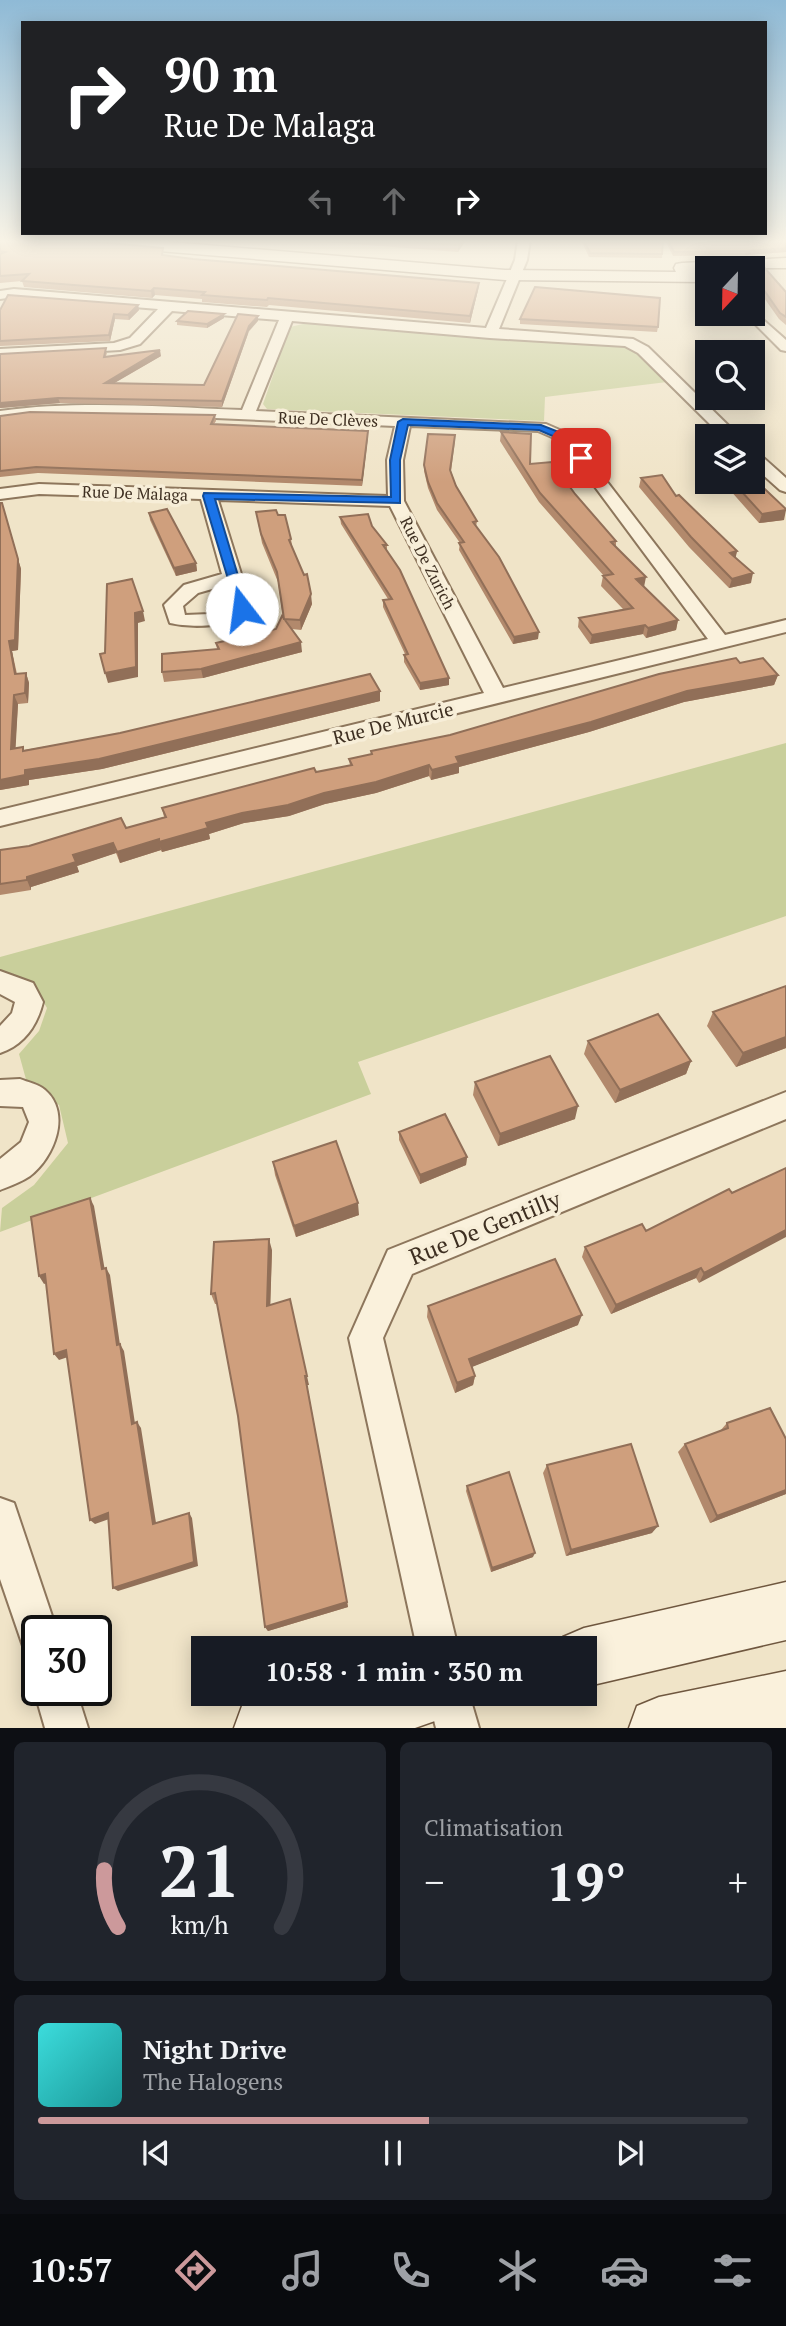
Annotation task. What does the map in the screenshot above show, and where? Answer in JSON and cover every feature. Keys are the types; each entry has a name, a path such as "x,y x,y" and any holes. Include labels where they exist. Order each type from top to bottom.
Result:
{"main road":[{"path":"597,1655 786,1611"},
{"path":"659,1727 786,1701"},
{"path":"264,1727 370,1706"}],"street":[{"path":"0,353 116,347 135,341 155,321"},
{"path":"247,416 286,321"},
{"path":"330,321 628,342 643,350 719,424"},
{"path":"490,334 496,321"},
{"path":"764,326 786,347"},
{"name":"Rue De Clèves","path":"0,415 31,411 85,410 541,428 566,438 721,643"},
{"name":"Rue De Zurich","path":"403,422 395,460 396,501 497,697"},
{"path":"765,468 786,487"},
{"name":"Rue De Malaga","path":"0,494 39,489 396,501"},
{"path":"208,496 234,577"},
{"name":"Rue De Murcie","path":"0,818 786,626"},
{"path":"0,982 23,991 29,1002 26,1016 16,1031 0,1041"},
{"path":"0,1093 25,1095 38,1104 44,1116 45,1132 40,1143 24,1162 0,1175"},
{"name":"Rue De Gentilly","path":"434,1636 366,1338 400,1262 786,1105"},
{"path":"0,1517 32,1615"},
{"path":"60,1706 67,1727"},
{"path":"452,1706 458,1727"}],"green space":[{"path":"307,323 451,336 617,344 632,349 667,382 545,397 544,421 267,409 263,404 290,327"},
{"path":"786,743 786,916 358,1062 371,1094 0,1232 2,1208 34,1185 68,1143 59,1105 27,1083 19,1054 39,1031 47,1008 39,994 23,979 0,974 0,957"}],"building":[{"path":"0,321 112,321 109,335 0,341"},
{"path":"177,321 213,321 207,324"},
{"path":"235,321 254,321 249,326 222,401 58,398 0,403 0,354 106,348 104,357 160,350 105,383 204,385"},
{"path":"548,321 658,321 658,327"},
{"path":"30,412 215,415 211,424 368,431 362,480 36,467 0,471 0,416"},
{"path":"501,432 531,434 530,464 552,462 575,494 616,541 611,542 646,577 636,579 678,620 648,628 645,625 592,635 579,618 633,608 603,576 613,574 540,493"},
{"path":"428,434 455,435 450,470 456,486 477,521 473,522 499,557 539,632 514,637 459,543 464,542 437,503 428,482 424,465"},
{"path":"662,475 676,496 679,495 737,551 730,553 753,573 732,579 691,537 641,478"},
{"path":"765,489 786,509 762,514 744,494 765,494"},
{"path":"0,503 18,559 15,640 9,641 15,674 26,673 25,693 14,695 11,749 23,747 23,751 120,733 370,674 380,691 99,759 25,770 25,775 0,780"},
{"path":"167,509 196,563 174,568 149,513"},
{"path":"276,510 278,515 285,515 291,539 289,540 304,575 307,574 311,594 300,620 284,619 277,572 261,534 256,512"},
{"path":"368,514 372,526 387,545 383,545 400,570 449,678 420,683 404,655 408,654 383,600 392,599 340,517"},
{"path":"132,579 143,611 135,613 136,667 105,673 100,654 105,653 107,584"},
{"path":"282,616 301,642 201,669 162,672 162,654 219,649 216,643 276,629"},
{"path":"736,658 740,663 763,658 778,675 687,691 591,722 456,757 459,763 432,770 429,765 288,805 242,813 206,823 208,828 159,842 159,839 117,852 113,843 73,855 76,862 27,877 27,880 0,884 0,850 29,846 121,818 126,828 166,817 162,808 314,768 316,772 352,765 349,759 372,754 371,751 450,735 659,674"},
{"path":"786,986 786,1037 743,1053 713,1012"},
{"path":"658,1014 691,1061 620,1090 588,1041"},
{"path":"550,1056 578,1106 500,1134 475,1082"},
{"path":"445,1114 467,1157 420,1175 399,1132"},
{"path":"336,1141 358,1203 294,1226 273,1162"},
{"path":"786,1168 786,1230 704,1273 701,1268 616,1305 585,1247 642,1224 646,1231 729,1189 732,1193"},
{"path":"90,1198 102,1269 106,1268 132,1424 137,1422 153,1524 189,1513 194,1562 113,1588 108,1513 90,1520 66,1350 54,1354 45,1274 39,1276 31,1217"},
{"path":"269,1239 267,1306 290,1299 307,1376 347,1602 265,1627 238,1416 215,1293 211,1294 214,1242"},
{"path":"555,1259 582,1315 469,1359 475,1376 457,1383 428,1306"},
{"path":"770,1408 786,1439 786,1490 717,1516 685,1444 728,1428 727,1423"},
{"path":"631,1444 658,1526 571,1550 547,1465"},
{"path":"509,1472 535,1553 492,1568 467,1486"}],"route":[{"path":"242,609 208,496 396,501 395,460 403,422 541,428 566,438 581,458"}]}
